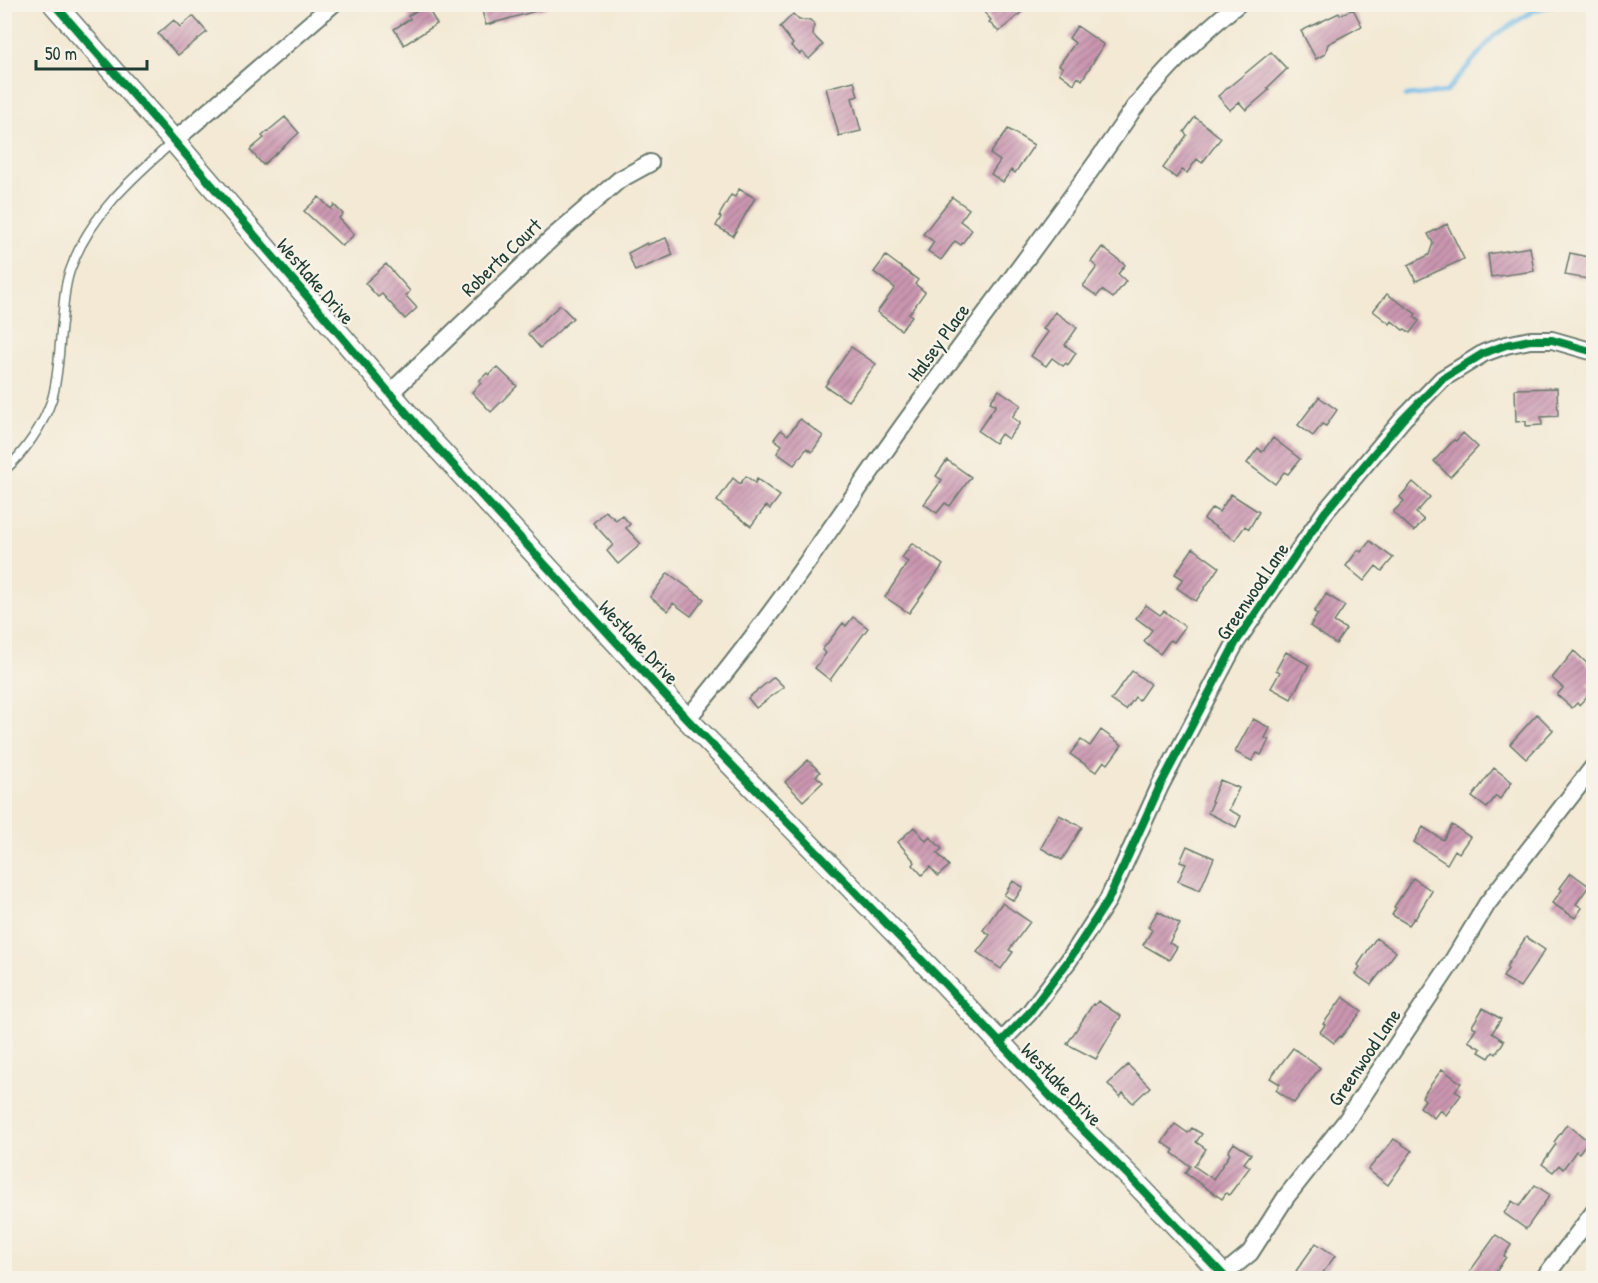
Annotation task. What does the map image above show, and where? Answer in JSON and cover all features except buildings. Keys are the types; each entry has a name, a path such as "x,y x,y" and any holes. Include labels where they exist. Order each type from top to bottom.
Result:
{"street":[{"name":"Westlake Drive","path":"54,4 423,432 687,719 1225,1277"},
{"path":"174,141 333,4"},
{"name":"Halsey Place","path":"687,719 715,687 772,613 898,433 1134,108 1156,80 1209,28 1238,4"},
{"name":"Roberta Court","path":"390,393 552,238 619,180 650,164"},
{"name":"Greenwood Lane","path":"1000,1043 1029,1013 1069,960 1108,900 1160,786 1236,642 1325,512 1403,419 1442,379 1484,352 1530,340 1552,340 1580,346 1593,352"},
{"name":"Greenwood Lane","path":"1225,1277 1250,1253 1286,1197 1346,1121 1452,962 1487,904 1593,766"},
{"path":"1544,1278 1593,1212"}],"lane":[{"path":"4,471 16,460 35,434 52,400 66,286 70,268 79,249 115,197 174,141"}],"waterway":[{"path":"1406,96 1446,92 1494,36 1533,11 1556,4"}],"cycle path":[{"path":"54,4 423,432 687,719 1226,1278"},
{"path":"1000,1043 1029,1013 1069,960 1108,900 1160,786 1236,642 1325,512 1403,419 1442,379 1484,353 1506,345 1530,340 1552,340 1594,352"}]}
